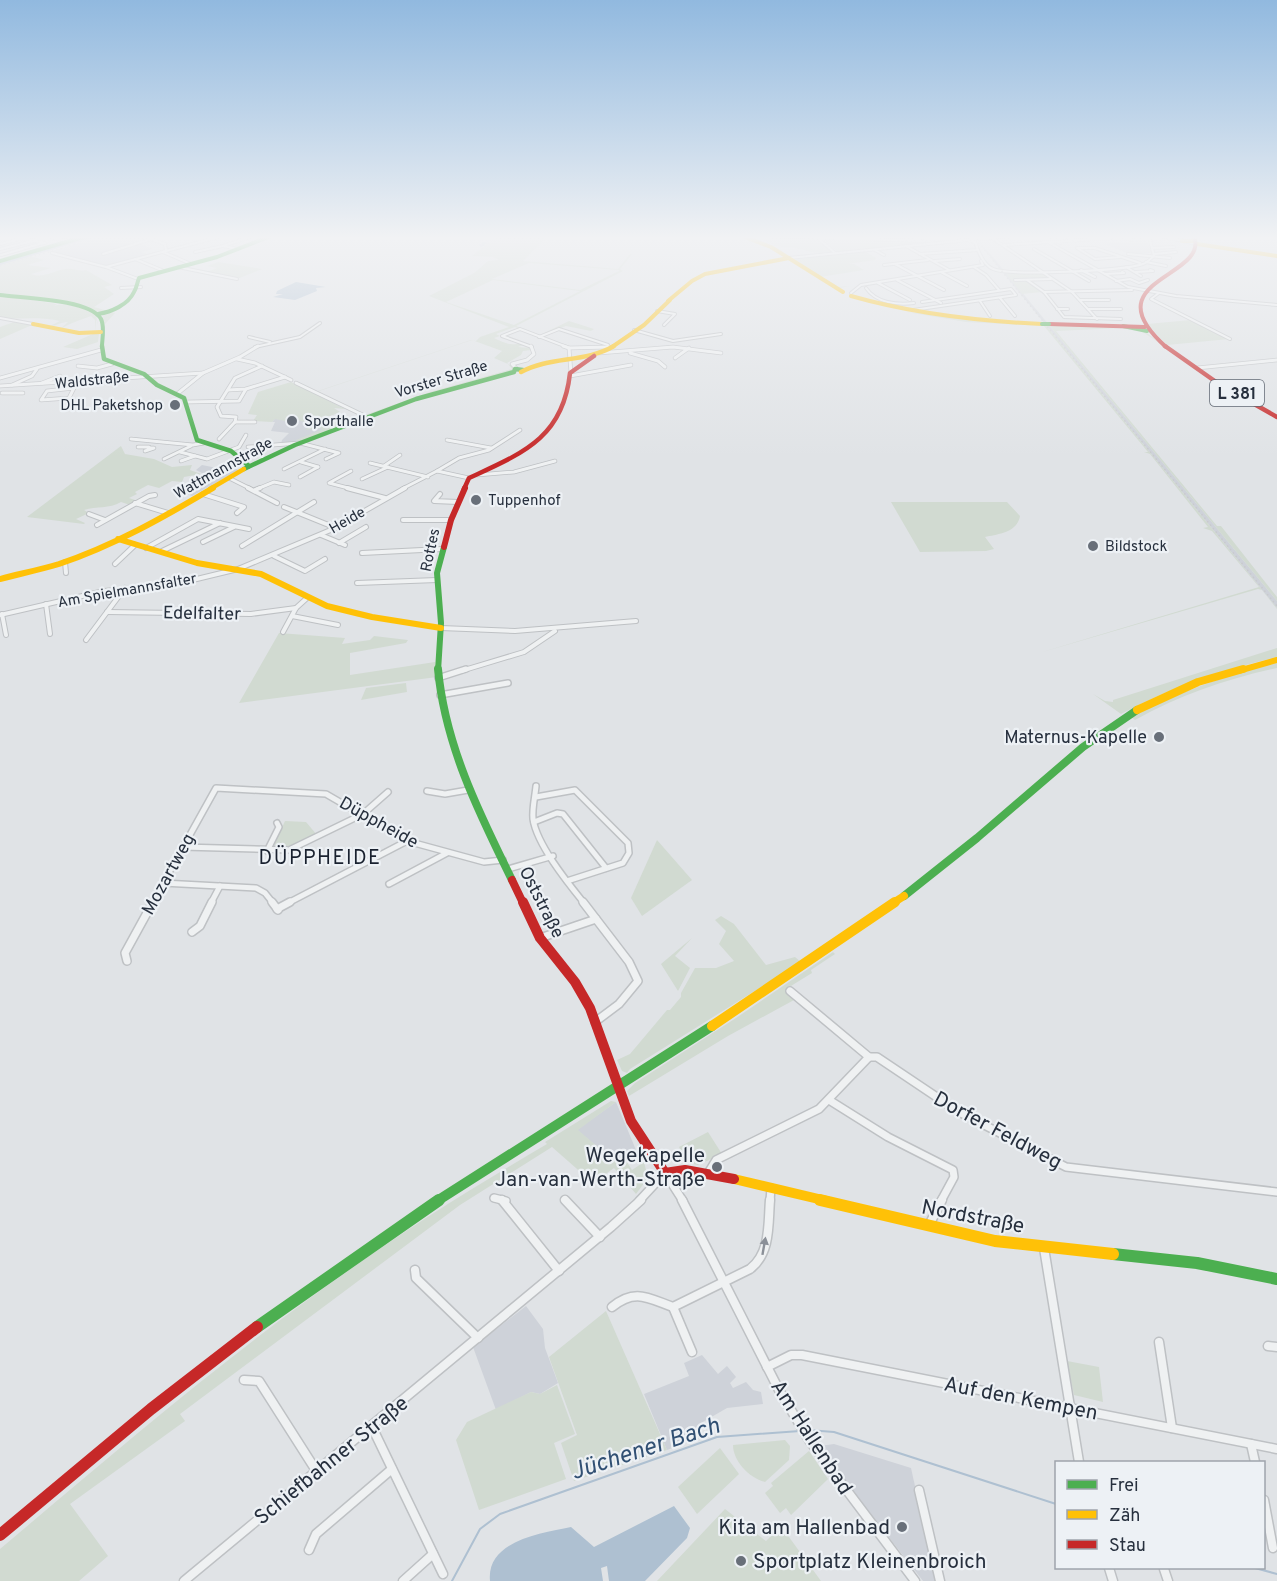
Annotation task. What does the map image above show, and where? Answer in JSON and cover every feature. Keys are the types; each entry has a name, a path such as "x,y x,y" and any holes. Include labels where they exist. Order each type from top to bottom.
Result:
{"street":[{"path":"88,310 102,314 113,310"},
{"path":"570,374 659,310"},
{"path":"662,310 675,314 664,325"},
{"path":"899,310 989,322 1046,324 1122,322 1147,330"},
{"path":"986,310 990,316"},
{"path":"1010,310 1015,316"},
{"path":"1058,310 1064,317 1097,318 1135,325 1140,318 1140,310"},
{"path":"1089,310 1097,318"},
{"path":"1172,310 1230,339"},
{"path":"102,314 101,350 104,359 145,375 158,385 177,394 187,402 196,438 227,449 249,466"},
{"path":"0,318 79,333 101,332"},
{"name":"L 381","path":"1140,318 1147,330 1162,344 1277,417"},
{"path":"177,394 203,373 237,359 257,346 300,337 320,323"},
{"path":"539,337 560,328 610,346"},
{"path":"518,370 512,364 526,360 534,354 532,346 502,335 520,329 569,348 610,346"},
{"path":"634,330 663,336 673,341 721,334"},
{"path":"249,337 272,343"},
{"path":"668,347 673,341"},
{"path":"639,344 641,350"},
{"path":"597,354 668,347 722,353"},
{"path":"473,477 513,458 542,436 559,419 570,392 569,348"},
{"path":"675,358 689,348"},
{"path":"0,379 101,350"},
{"path":"626,352 658,361 665,366"},
{"name":"Vorster Straße","path":"376,414 446,390 518,370 597,354"},
{"path":"237,359 262,366 291,380"},
{"path":"1199,368 1277,360"},
{"path":"78,366 97,368 112,364"},
{"path":"570,374 631,365"},
{"path":"219,439 235,422 236,417 221,416 217,407 237,377 262,366"},
{"path":"10,386 32,376 38,370 36,368"},
{"name":"Waldstraße","path":"0,386 77,383 145,375 203,373"},
{"name":"Waldstraße","path":"38,385 60,376"},
{"path":"228,390 246,389 285,377"},
{"path":"75,388 47,392 42,400 69,398 75,388 77,383"},
{"path":"296,383 367,417"},
{"path":"2,393 21,395 30,386"},
{"path":"187,402 239,401 246,389"},
{"name":"Wattmannstraße","path":"118,538 169,514 249,466 300,442 376,414"},
{"path":"235,422 255,422"},
{"name":"Heide","path":"238,569 255,564 336,528 385,498 428,477 459,458 491,448 519,430"},
{"path":"180,452 207,459 227,449 238,447 246,435"},
{"path":"131,439 192,445"},
{"path":"447,440 491,448"},
{"path":"138,447 148,448 156,442"},
{"path":"164,459 192,445 204,442"},
{"path":"248,447 300,442 339,453 326,459"},
{"path":"284,470 325,449"},
{"path":"362,479 386,467 400,455"},
{"path":"181,461 195,456"},
{"path":"437,471 473,477 514,472 555,461"},
{"path":"300,477 318,467 301,462"},
{"path":"370,463 428,477"},
{"path":"351,471 328,483 385,498"},
{"name":"Rottes","path":"441,628 437,580 442,549 458,502 473,477"},
{"path":"230,478 276,503"},
{"path":"255,490 274,482 289,484"},
{"path":"203,494 244,507 237,513"},
{"path":"440,494 434,501 458,502"},
{"path":"97,525 135,503 155,495"},
{"path":"242,546 314,502"},
{"path":"135,503 169,514"},
{"path":"284,507 336,528"},
{"path":"89,513 105,520"},
{"path":"115,564 124,555 141,546 200,519 249,529"},
{"path":"403,519 451,520"},
{"path":"162,551 220,523"},
{"path":"203,542 236,526"},
{"path":"339,543 366,527"},
{"path":"171,533 177,535"},
{"path":"321,535 345,545"},
{"path":"0,579 65,562 118,538 219,571 238,569 255,573 307,598 372,617 441,628 488,632 556,630 636,621"},
{"path":"362,553 442,549"},
{"path":"273,556 305,572 325,560"},
{"path":"65,562 66,573"},
{"path":"255,564 252,568 255,573"},
{"name":"Am Spielmannsfalter","path":"1,614 125,588 172,585 219,571"},
{"path":"357,583 437,580"},
{"path":"86,640 125,588"},
{"path":"283,632 296,608 307,598"},
{"path":"46,604 50,634"},
{"name":"Edelfalter","path":"107,612 251,614 296,608"},
{"path":"1,614 6,635"},
{"path":"292,616 338,625"},
{"name":"Oststraße","path":"441,628 438,651 440,695 444,719 468,790 540,938 575,982 595,1022 636,1130 665,1173"},
{"path":"438,678 524,652 556,630"},
{"path":"0,1534 152,1407 270,1317 419,1212 738,1010 891,906 963,849 1067,759 1124,717 1200,681 1277,660"},
{"path":"440,695 508,683"},
{"path":"536,786 534,822 567,881 619,949 638,981 637,986 605,1017 595,1022"},
{"name":"Düppheide","path":"216,788 326,794 407,841 487,862 503,859"},
{"name":"Mozartweg","path":"127,961 125,953 216,788"},
{"path":"427,791 445,794 468,790"},
{"path":"536,797 575,790 624,837 629,846 628,856 623,863 567,881"},
{"path":"183,847 267,851 295,848 363,814 388,792"},
{"path":"534,822 557,813 563,814 606,868"},
{"path":"267,851 279,827 277,823"},
{"path":"164,883 258,889 265,893 278,910 407,841"},
{"path":"388,884 447,853"},
{"path":"508,869 553,856"},
{"path":"192,932 200,926 220,886"},
{"path":"540,938 596,920"},
{"name":"Dorfer Feldweg","path":"790,991 869,1058 877,1057 959,1112 1064,1166 1277,1192"},
{"path":"708,1173 716,1160 808,1115 829,1101 869,1058"},
{"path":"829,1101 888,1137 954,1171 954,1177 928,1226"},
{"name":"Nordstraße","path":"665,1173 685,1170 708,1173 995,1241 1197,1263 1277,1279"},
{"name":"Schiefbahner Straße","path":"184,1581 600,1237 634,1207 665,1173"},
{"name":"Am Hallenbad","path":"665,1173 808,1440 915,1581"},
{"path":"612,1307 622,1297 634,1294 672,1307 750,1269 763,1256 771,1188"},
{"path":"494,1198 505,1200 559,1271"},
{"path":"565,1200 600,1237"},
{"path":"1044,1247 1079,1461"},
{"path":"416,1270 416,1278 478,1338"},
{"path":"672,1307 692,1352"},
{"path":"1159,1342 1172,1428"},
{"name":"Auf den Kempen","path":"767,1367 791,1355 802,1355 1277,1449"},
{"path":"244,1380 259,1381 317,1472"},
{"path":"372,1427 443,1574"},
{"path":"1251,1444 1255,1461"},
{"path":"309,1550 316,1534 392,1469"},
{"path":"919,1490 940,1581"},
{"path":"1265,1510 1273,1548"},
{"path":"403,1581 433,1554"},
{"path":"1164,1569 1168,1581"}],"shaded area":[{"path":"0,310 85,310 96,315 98,325 96,319 96,331 95,320 91,316 60,329 68,322 50,326 60,321 0,318"},
{"path":"92,310 115,313 105,324 102,318 104,314"},
{"path":"465,310 514,325 548,310 516,326 540,335 569,321 594,329 591,331 566,326 540,336 515,327 496,334 500,336 494,338 502,342 531,348 507,363 514,368 511,372 437,392 368,416 365,415 430,392 512,369 508,364 494,358 502,351 473,340 476,341 480,337 509,327"},
{"path":"1033,310 1036,310 1277,601 1277,608"},
{"path":"906,312 1045,324 1277,608 1277,609 1262,590 1258,589 1039,653 1259,587 1212,531 1203,528 1208,527 1150,454 1144,452 1148,452 1044,326 966,322"},
{"path":"1191,320 1229,339 1167,345 1147,324"},
{"path":"14,322 99,334 98,342 77,349 63,347 93,334 32,325 0,339 0,327"},
{"path":"1049,325 1124,327 1143,330 1167,348 1140,330 1122,328 1056,331 1217,526 1221,526 1277,597 1277,601"},
{"path":"472,340 316,392 343,405 315,392"},
{"path":"1185,360 1277,419 1212,379"},
{"path":"291,382 345,409 334,408 340,412 328,417 334,417 339,421 349,418 342,421 345,422 361,418 299,442 296,440 322,428 305,430 311,424 291,418 285,421 275,419 272,422 253,421 257,415 248,414 258,392"},
{"path":"291,400 343,424 297,442 281,444 289,433 271,431 275,422 272,422"},
{"path":"121,446 125,454 154,459 172,467 192,465 190,470 201,474 184,477 182,482 172,481 159,488 148,485 129,498 138,501 130,505 121,502 112,506 84,510 89,513 76,519 84,524 27,517"},
{"path":"230,462 240,464 233,468 239,470 192,496 175,490 204,474 196,470 202,465 217,468"},
{"path":"891,502 1007,502 1020,516 1011,529 1001,534 985,537 994,549 920,552"},
{"path":"279,633 345,638 342,644 370,640 374,636 408,640 406,643 350,653 350,675 435,662 437,677 239,703"},
{"path":"1277,648 1277,657 1197,680 1121,714 1093,694 1105,701 1113,702 1113,700"},
{"path":"1277,662 1277,668 1204,689 1135,720 1131,717 1202,685"},
{"path":"406,683 407,692 361,700 366,688"},
{"path":"285,821 306,822 317,835 286,849 277,849 274,845"},
{"path":"657,840 692,880 642,916 631,898"},
{"path":"721,916 734,924 766,965 795,957 801,962 627,1073 622,1071 617,1060 630,1054 667,1010 670,1010 681,997 695,968 716,968 734,961 719,944 726,931 715,920"},
{"path":"692,938 675,956 690,968 678,991 661,964"},
{"path":"833,952 835,954 811,970 812,973 786,989 794,1000 728,1036 629,1096 627,1091 635,1083"},
{"path":"611,1101 616,1102 578,1130 618,1164 625,1159 632,1170 644,1162 648,1178 636,1194 614,1168 593,1183 552,1147 460,1205 180,1414 185,1421 70,1504 108,1556 79,1581 0,1581 0,1549 214,1371 372,1254"},
{"path":"616,1102 636,1150 618,1164 577,1130"},
{"path":"708,1132 722,1154 698,1165 688,1163 679,1147"},
{"path":"526,1306 543,1329 545,1348 558,1383 540,1394 531,1392 496,1410 473,1347"},
{"path":"606,1311 667,1450 574,1481 561,1443 577,1435 549,1357"},
{"path":"702,1355 718,1374 727,1366 736,1377 730,1383 733,1388 746,1382 753,1390 761,1392 763,1404 727,1408 701,1423 703,1437 667,1450 644,1394 689,1376 684,1363"},
{"path":"1067,1361 1099,1367 1103,1402 1074,1395"},
{"path":"557,1385 575,1434 554,1443 566,1479 479,1510 456,1440 467,1422 531,1392 540,1394"},
{"path":"785,1440 790,1446 789,1460 765,1482 753,1477 743,1468 736,1457 733,1445"},
{"name":"Kita am Hallenbad","path":"834,1444 911,1468 936,1581 923,1581 820,1446"},
{"path":"720,1448 739,1474 697,1514 678,1487"},
{"path":"809,1451 828,1479 791,1515 786,1508 780,1513 765,1493 773,1486 771,1483"},
{"name":"Sportplatz Kleinenbroich","path":"725,1509 766,1541 781,1526 821,1581 657,1581"}],"water":[{"path":"674,1506 690,1528 687,1538 645,1581 609,1581 607,1566 601,1568 603,1581 490,1581 491,1567 497,1557 518,1541 545,1532 571,1527 594,1547"}],"waterway":[{"name":"Jüchener Bach","path":"808,1430 834,1432 1055,1504"},
{"name":"Jüchener Bach","path":"452,1581 480,1529 500,1514 717,1437 800,1431"},
{"name":"Jüchener Bach","path":"1259,1569 1277,1574"}],"railway":[{"path":"1034,310 1277,606"}],"traffic: fast":[{"path":"89,310 100,317 102,322 104,359 144,374 157,385 184,398 197,440 231,451 249,466"},
{"path":"98,314 114,310"},
{"path":"1042,324 1049,324"},
{"path":"1123,326 1147,331"},
{"path":"244,469 295,445 416,399 514,372 515,369 523,370"},
{"path":"444,547 437,573 441,623 437,662 440,695 455,753 476,807 512,880"},
{"path":"904,896 977,838 1049,774 1100,734 1137,710"},
{"path":"257,1327 415,1215 712,1026"},
{"path":"1113,1254 1197,1263 1277,1279"}],"traffic: slow":[{"path":"521,372 545,363 581,359 600,353 633,333 660,310"},
{"path":"903,310 994,322 1042,324"},
{"path":"33,324 79,333 101,332"},
{"path":"0,579 59,564 90,552 135,531 244,469"},
{"path":"118,539 197,563 261,574 327,606 372,617 441,628"},
{"path":"1137,710 1198,682 1277,660"},
{"path":"712,1026 904,896"},
{"path":"734,1179 995,1241 1113,1254"}],"traffic: jam":[{"path":"1141,310 1142,320 1153,336 1172,352 1219,384 1277,417"},
{"path":"1049,324 1145,327"},
{"path":"444,547 451,520 469,478 505,461 538,440 561,412 568,394 570,373 594,356"},
{"path":"512,880 540,938 575,982 590,1008 631,1121 665,1173 685,1170 734,1179"},
{"path":"0,1535 151,1409 257,1327"}],"place":[{"name":"DHL Paketshop","path":"175,405"},
{"name":"Sporthalle","path":"292,421"},
{"name":"Tuppenhof","path":"476,500"},
{"name":"Bildstock","path":"1093,546"},
{"name":"Maternus-Kapelle","path":"1159,737"},
{"name":"Wegekapelle Jan-van-Werth-Straße","path":"717,1167"},
{"name":"Kita am Hallenbad","path":"902,1527"},
{"name":"Sportplatz Kleinenbroich","path":"741,1561"}],"district":[{"name":"DÜPPHEIDE","path":"320,857"}]}
